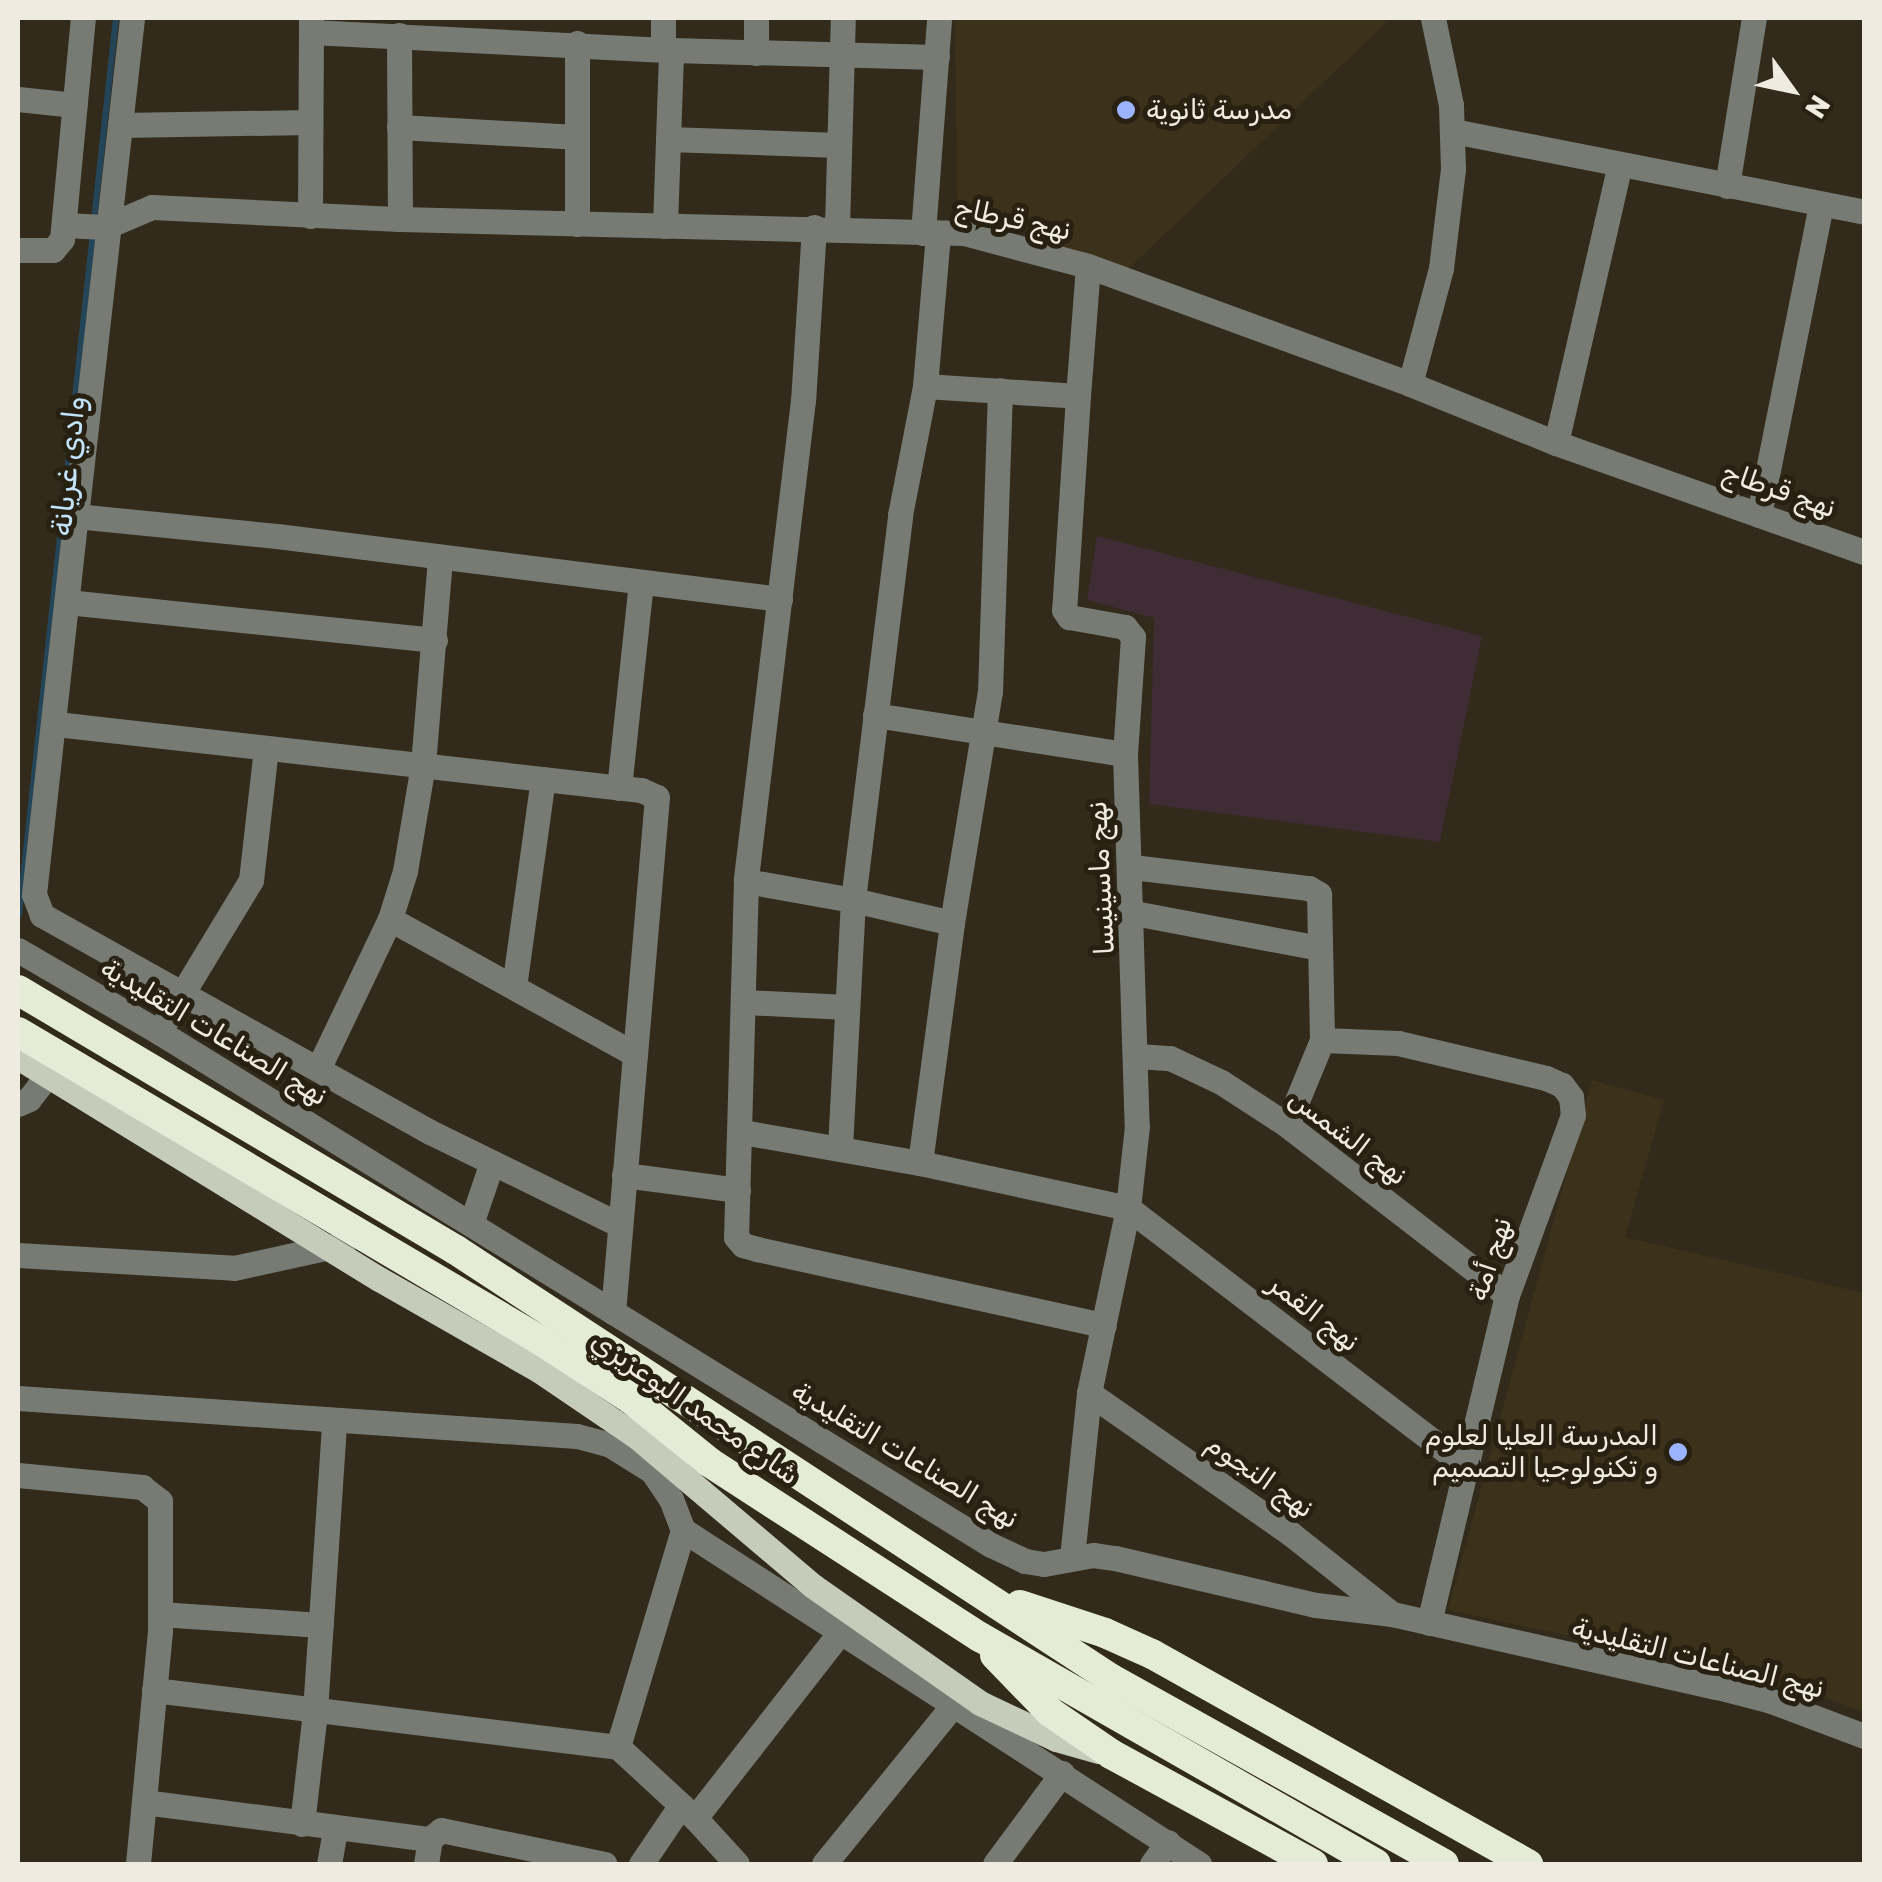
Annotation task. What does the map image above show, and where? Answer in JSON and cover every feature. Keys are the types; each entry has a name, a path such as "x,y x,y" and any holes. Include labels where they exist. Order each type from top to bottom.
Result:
{"highway":[{"name":"شارع محمد البوعزيزي","path":"18,990 456,1250 1110,1678 1444,1864"},
{"name":"شارع محمد البوعزيزي","path":"18,1032 543,1342 630,1400 709,1462 980,1637 1050,1712 1111,1754 1313,1864"},
{"name":"شارع محمد البوعزيزي","path":"969,1586 1105,1632 1152,1654 1528,1864"},
{"path":"980,1637 1376,1864"}],"main road":[{"path":"18,1057 540,1371 636,1436 813,1586 980,1704 1056,1740 1111,1754"}],"street":[{"path":"18,250 53,250 69,226 83,18"},
{"path":"132,18 104,227 36,903 42,916 63,930 492,1162 620,1225"},
{"path":"663,18 667,50 666,226"},
{"path":"756,18 756,53"},
{"path":"842,18 840,145 803,400 746,882 742,1132 735,1223 743,1245 1104,1325"},
{"path":"840,1149 853,900 900,514 924,386 939,18"},
{"path":"1410,384 1441,268 1454,131 1433,18"},
{"path":"1727,186 1754,18"},
{"path":"310,216 311,25 399,36 569,34 667,50 937,57"},
{"path":"569,34 577,224"},
{"path":"399,36 400,219"},
{"path":"18,99 75,105"},
{"path":"120,125 310,122"},
{"path":"399,128 576,137"},
{"path":"1454,131 1864,212"},
{"path":"668,139 840,145"},
{"path":"1556,443 1620,164"},
{"path":"1760,516 1821,204"},
{"name":"نهج قرطاج","path":"104,227 152,207 400,219 826,227 978,236 1088,266 1410,384 1556,443 1864,552"},
{"path":"69,226 104,227"},
{"path":"924,386 1078,396 1088,266"},
{"path":"920,1163 952,922 986,730 1000,390"},
{"name":"نهج ماسينيسا","path":"1072,1558 1089,1392 1128,1208 1138,1126 1134,913 1125,754 1133,636 1126,627 1069,617 1064,610 1078,396"},
{"path":"76,516 780,599"},
{"path":"319,1067 390,919 404,870 423,765 440,557"},
{"path":"618,788 642,582"},
{"path":"67,602 435,640"},
{"path":"875,716 1125,754"},
{"path":"56,724 651,792 659,804 612,1312"},
{"path":"158,1032 251,880 266,748"},
{"path":"514,987 544,780"},
{"path":"1132,867 1309,888 1321,900 1322,1040 1287,1126"},
{"path":"746,882 952,922"},
{"path":"1134,913 1320,948"},
{"path":"390,919 635,1054"},
{"name":"نهج الصناعات التقليدية","path":"18,950 158,1032 991,1545 1026,1562 1115,1558 1316,1604 1392,1614 1735,1692 1864,1736"},
{"path":"745,1002 847,1007"},
{"name":"نهج أمة","path":"1322,1040 1398,1044 1546,1078 1562,1085 1571,1097 1573,1115 1507,1296 1429,1623"},
{"name":"نهج الشمس","path":"1138,1056 1170,1058 1190,1066 1287,1126 1507,1296"},
{"path":"18,1104 29,1099 46,1076"},
{"path":"742,1132 920,1163 1128,1208"},
{"path":"470,1224 492,1162"},
{"path":"624,1175 738,1190"},
{"name":"نهج القمر","path":"1128,1208 1464,1465"},
{"path":"18,1255 234,1268 362,1238"},
{"name":"نهج النجوم","path":"1089,1392 1291,1534 1392,1614"},
{"path":"18,1398 578,1436 610,1444 652,1471 671,1499 683,1530 1199,1864"},
{"path":"302,1824 315,1711 334,1422"},
{"path":"18,1475 142,1487 152,1492 163,1513 160,1614 138,1864"},
{"path":"618,1747 683,1530"},
{"path":"160,1614 321,1624"},
{"path":"640,1864 841,1632"},
{"path":"154,1690 618,1747 688,1812 736,1864"},
{"path":"824,1864 954,1704"},
{"path":"995,1864 1062,1774"},
{"path":"144,1802 335,1828 428,1852 442,1830 606,1864"},
{"path":"330,1864 335,1828"},
{"path":"1152,1864 1168,1842"}],"shaded area":[{"name":"مدرسة ثانوية","path":"955,18 1391,18 1123,274 957,202"},
{"path":"1097,536 1482,636 1440,842 1149,804 1154,618 1087,600"},
{"name":"المدرسة العليا لعلوم و تكنولوجيا التصميم","path":"1592,1080 1664,1100 1625,1237 1864,1293 1864,1712 1781,1681 1448,1610"}],"waterway":[{"name":"وادي غريانة","path":"94,220 116,18"},
{"name":"وادي غريانة","path":"19,915 93,232"}],"place":[{"name":"مدرسة ثانوية","path":"1126,110"},
{"name":"المدرسة العليا لعلوم و تكنولوجيا التصميم","path":"1678,1452"}]}
